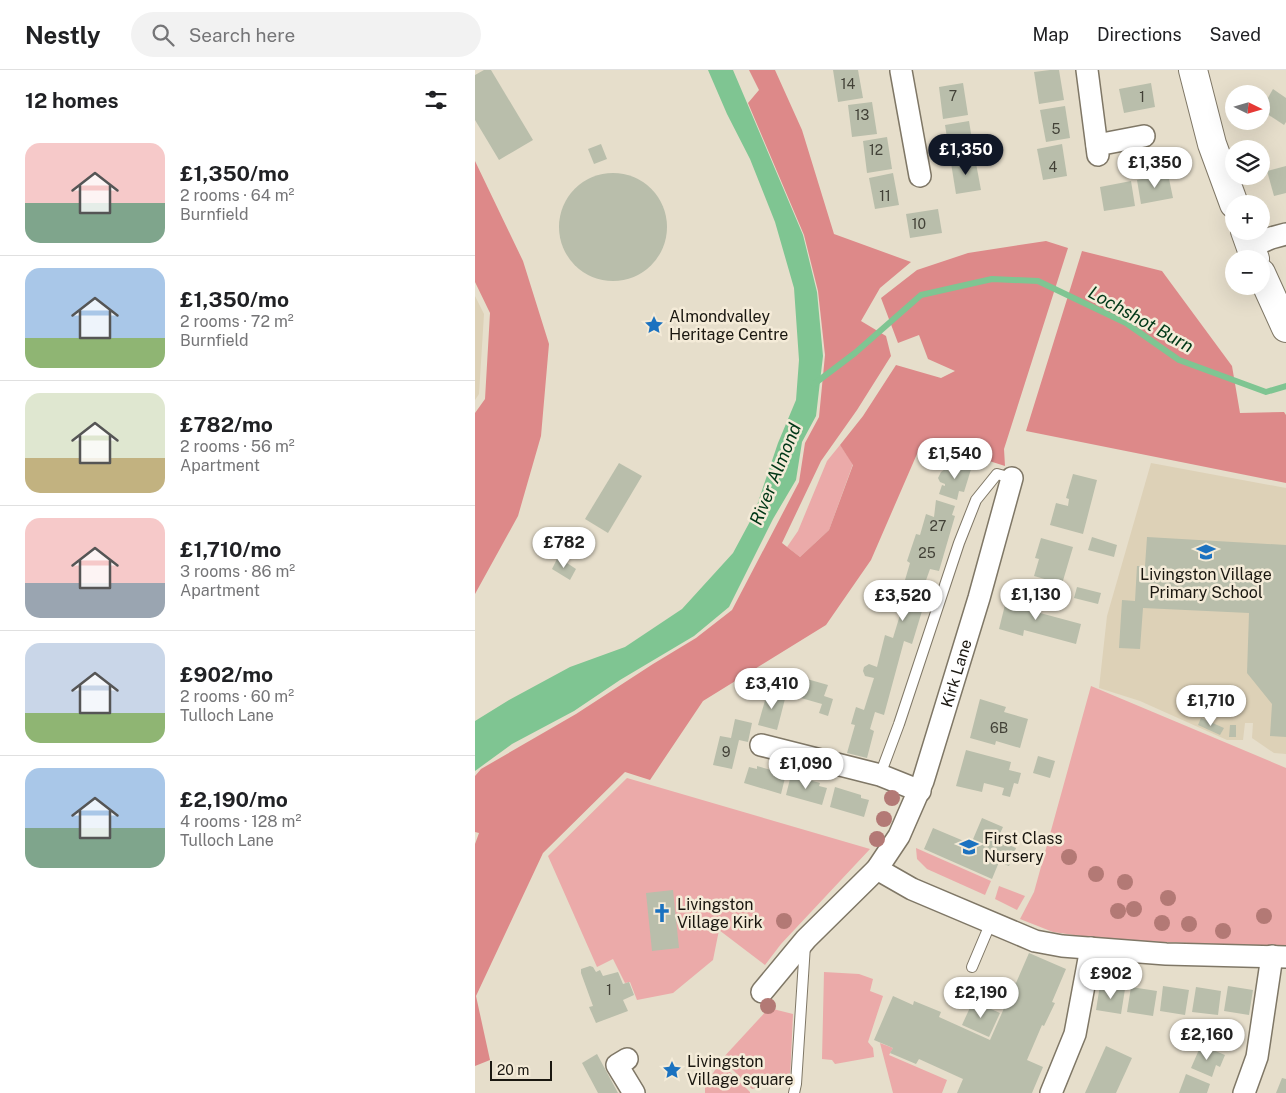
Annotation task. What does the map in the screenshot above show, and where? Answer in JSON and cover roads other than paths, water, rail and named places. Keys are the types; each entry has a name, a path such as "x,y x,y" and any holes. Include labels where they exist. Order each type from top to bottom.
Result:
{"main road":[{"path":"1193,70 1212,144 1231,195"},
{"path":"1270,293 1286,328"}],"street":[{"path":"903,70 920,176"},
{"path":"1087,70 1097,150 1144,136"},
{"path":"1250,246 1286,234"},
{"name":"Kirk Lane","path":"762,992 806,939 877,869 899,836 920,790 977,606 1012,478"},
{"path":"761,745 880,775 920,790"},
{"path":"877,869 913,888 1035,941 1062,946 1166,954 1279,957 1257,1057 1244,1093"},
{"path":"1051,1093 1075,1034 1091,948"},
{"path":"627,1059 617,1065 634,1093"}],"lane":[{"name":"Kirk Lane","path":"880,775 899,724 959,543 976,500 997,474 1012,478"},
{"path":"972,968 991,922"},
{"path":"794,1093 806,939"}],"water":[{"name":"River Almond","path":"708,70 733,70 803,235 817,292 823,356 816,416 802,442 796,480 773,519 729,607 694,636 620,680 574,711 512,744 475,771 475,721 570,667 625,647 682,609 733,553 754,514 778,443 796,400 799,360 794,288 775,222 750,159 727,114"}],"waterway":[{"name":"Lochshot Burn","path":"814,384 855,353 921,295 992,279 1038,281 1126,323 1179,360 1266,392 1286,386"}],"place":[{"name":"Almondvalley Heritage Centre","path":"654,325"},
{"name":"Livingston Village Primary School","path":"1206,552"},
{"name":"First Class Nursery","path":"969,847"},
{"name":"Livingston Village Kirk","path":"662,913"},
{"name":"Livingston Village square","path":"672,1070"}]}
